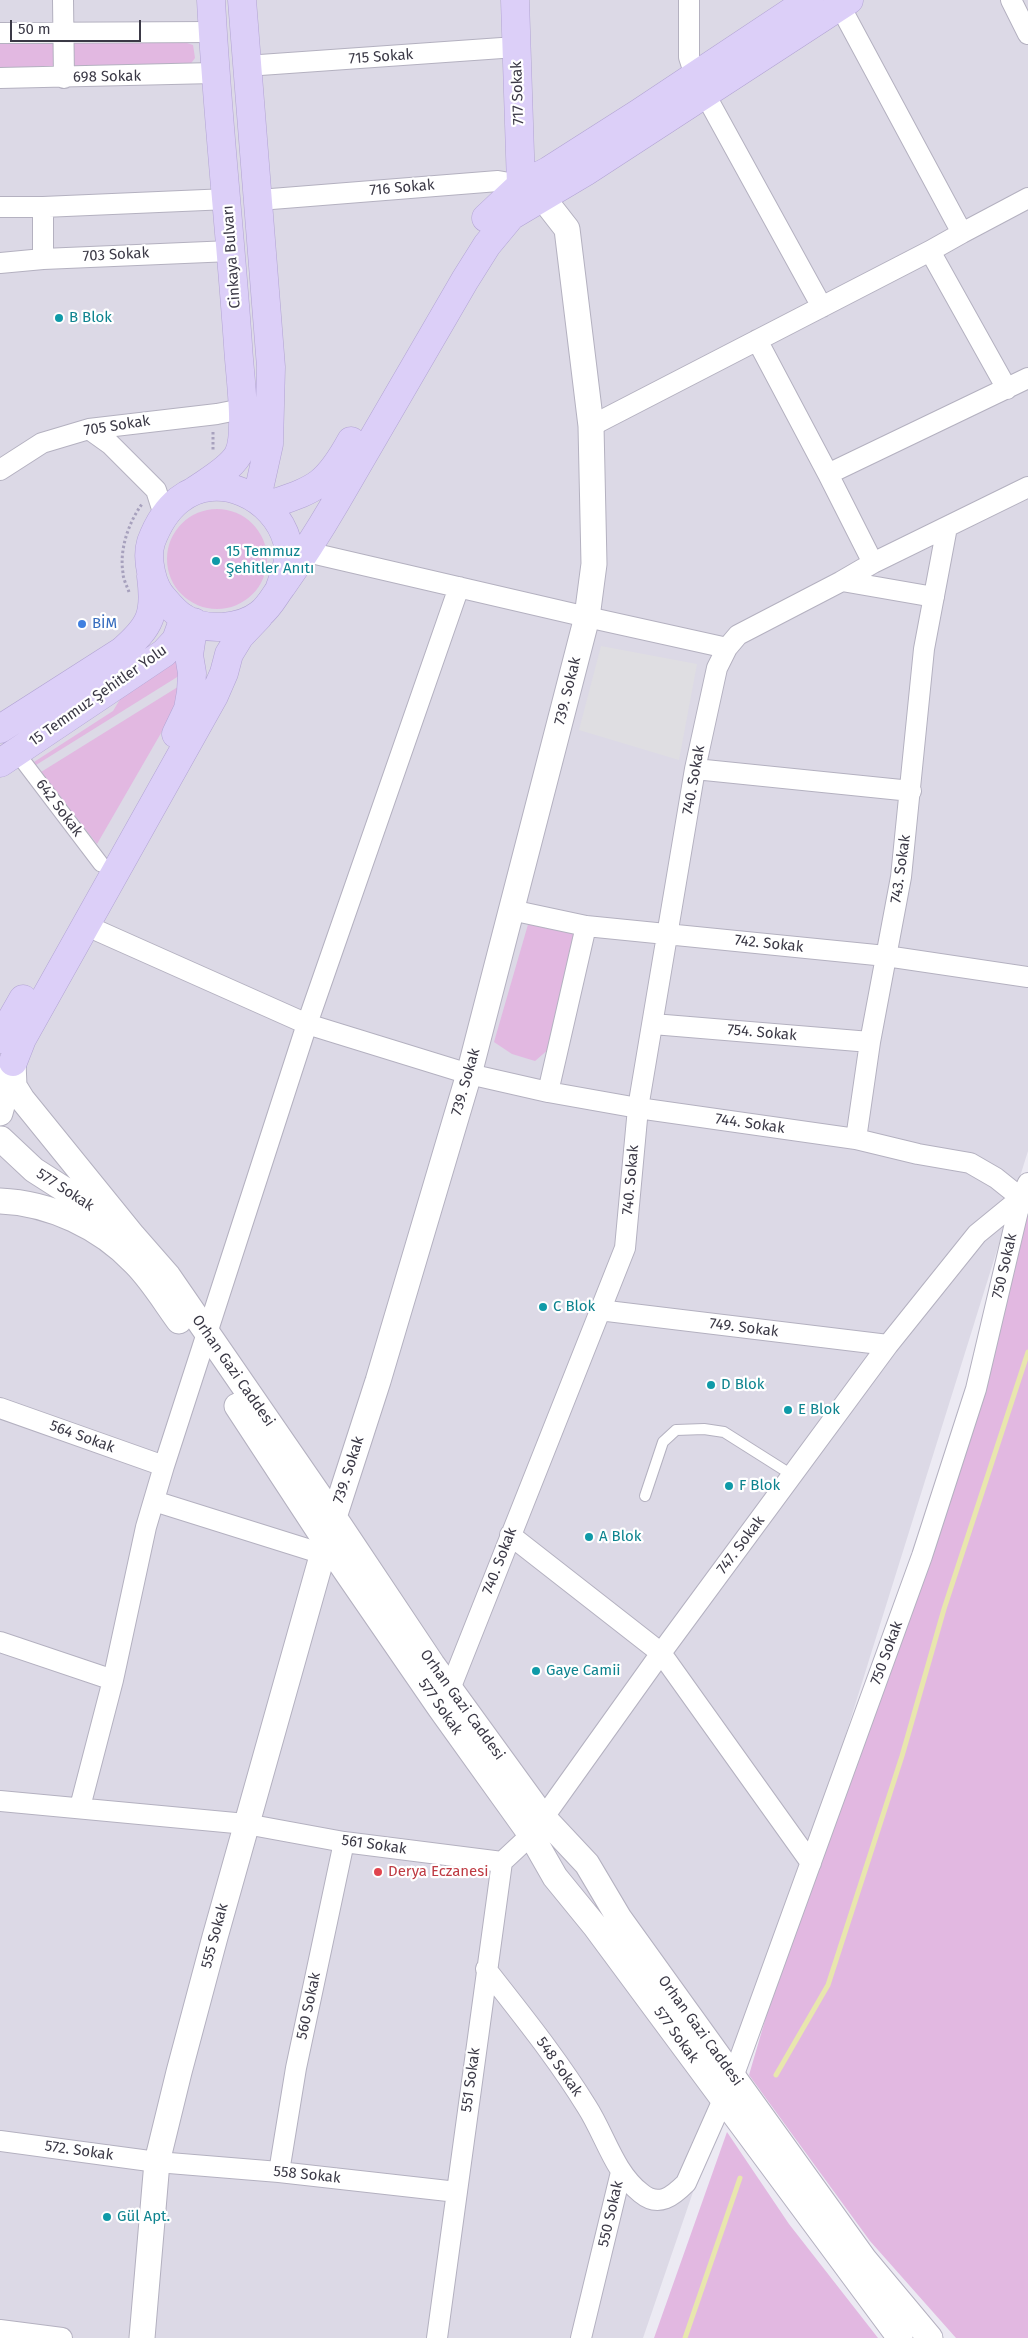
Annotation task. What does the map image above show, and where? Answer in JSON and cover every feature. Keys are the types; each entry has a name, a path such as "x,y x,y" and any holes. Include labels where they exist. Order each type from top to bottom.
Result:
{"main road":[{"name":"Cinkaya Bulvarı","path":"192,493 217,475 238,455 242,442 229,412 231,251 228,199 214,74 211,0"},
{"name":"Cinkaya Bulvarı","path":"242,0 271,366 269,444 262,502"},
{"name":"717 Sokak","path":"515,0 516,47 532,191"},
{"path":"262,502 310,490 326,478 346,450 454,263 484,221 532,191 585,172 809,0"},
{"path":"699,85 844,3"},
{"path":"280,587 307,552 488,245 532,191"},
{"path":"189,620 192,673 191,692 188,709 181,726 101,864 6,1035 22,1039 87,926 214,696 224,673 229,654 240,636 272,602 288,565 288,542 277,517 262,502 232,488 204,488 179,499 160,503 160,519 150,545 151,572 162,598 189,620 207,626 234,626 259,614"},
{"name":"15 Temmuz Şehitler Yolu","path":"0,729 122,651 137,638 152,614 154,600 151,572"},
{"name":"15 Temmuz Şehitler Yolu","path":"8,758 164,653 176,640 189,620"}],"street":[{"path":"63,0 64,78"},
{"path":"689,0 689,57 699,85 822,307"},
{"path":"1011,0 1028,34"},
{"path":"844,3 962,233"},
{"path":"0,33 213,32"},
{"name":"715 Sokak","path":"246,66 516,47"},
{"name":"698 Sokak","path":"0,78 214,74"},
{"name":"716 Sokak","path":"259,200 498,181 532,191"},
{"name":"739. Sokak","path":"325,1548 378,1381 469,1074 586,617 594,564 591,426 567,229 532,191"},
{"path":"591,426 930,251 1028,198"},
{"path":"0,207 43,207 228,199"},
{"path":"42,259 43,207"},
{"name":"703 Sokak","path":"0,263 42,259 231,251"},
{"path":"930,251 1007,389"},
{"path":"757,340 873,563"},
{"path":"828,474 1028,378"},
{"name":"705 Sokak","path":"0,470 42,443 89,428 229,412"},
{"path":"89,428 110,444 160,503"},
{"path":"307,552 727,648 738,635 873,563 1028,487"},
{"name":"743. Sokak","path":"856,1139 870,1042 901,877 924,649 947,527"},
{"path":"842,581 934,597"},
{"path":"80,1807 113,1680 146,1527 164,1466 307,1024 458,587"},
{"name":"740. Sokak","path":"450,1689 625,1248 638,1108 654,1024 695,768 717,668 727,648"},
{"name":"642 Sokak","path":"8,758 101,864"},
{"path":"695,768 910,791"},
{"name":"742. Sokak","path":"511,910 586,926 886,956 1028,978"},
{"name":"744. Sokak","path":"87,926 307,1024 469,1074 548,1092 638,1108 856,1139 918,1154 970,1163 1026,1194"},
{"path":"548,1092 586,926"},
{"name":"754. Sokak","path":"654,1024 870,1042"},
{"path":"0,1113 6,1035"},
{"name":"Orhan Gazi Caddesi","path":"6,1035 14,1086 22,1099 132,1236 168,1276 204,1342 334,1518 450,1689 537,1826 555,1831 575,1849 587,1864 619,1918 733,2077 864,2258 930,2338"},
{"name":"577 Sokak","path":"0,1144 34,1170 106,1216 132,1236"},
{"name":"747. Sokak","path":"537,1826 661,1653 888,1345 976,1234 1026,1194"},
{"name":"750 Sokak","path":"722,2099 733,2077 918,1566 976,1389 1026,1194"},
{"name":"577 Sokak","path":"0,1202 44,1208 80,1221 123,1251 137,1265 168,1306 204,1342 325,1548 440,1708 537,1826 554,1877 595,1926 722,2099"},
{"name":"749. Sokak","path":"599,1310 888,1345"},
{"name":"564 Sokak","path":"0,1408 164,1466"},
{"path":"154,1501 325,1548"},
{"path":"510,1536 661,1653 811,1862"},
{"name":"555 Sokak","path":"142,2338 157,2162 246,1824 325,1548"},
{"path":"0,1642 113,1680"},
{"name":"561 Sokak","path":"0,1801 246,1824 344,1842 502,1862"},
{"path":"502,1862 537,1826"},
{"name":"560 Sokak","path":"279,2172 296,2068 344,1842"},
{"name":"551 Sokak","path":"437,2338 502,1862"},
{"name":"548 Sokak","path":"486,1969 555,2058 588,2108 621,2172"},
{"name":"Orhan Gazi Caddesi","path":"722,2099 900,2338"},
{"name":"550 Sokak","path":"621,2172 642,2194 656,2200 665,2200 675,2194 686,2183 722,2099"},
{"name":"572. Sokak","path":"1,2146 157,2162"},
{"name":"558 Sokak","path":"157,2162 279,2172 457,2192"},
{"name":"550 Sokak","path":"581,2338 621,2172"},
{"path":"0,2330 62,2338"}],"lane":[{"path":"645,1496 663,1442 676,1430 704,1429 724,1432 792,1475"}],"path":[{"path":"210,458 214,449 213,424 229,412"},
{"path":"130,600 122,572 127,531 144,500 160,503"}],"shaded area":[{"path":"0,0 1028,0 1028,1151 805,1865 643,2338 0,2338"},
{"path":"53,42 53,72 0,72 0,43"},
{"path":"73,43 187,43 193,45 195,58 189,66 73,71"},
{"path":"217,509 236,512 253,523 264,540 267,559 264,578 253,595 236,606 217,609 198,606 181,595 170,578 167,559 170,540 181,523 198,512"},
{"path":"601,646 697,664 679,760 579,730"},
{"path":"171,659 177,660 182,674 36,765 34,762 113,711 122,696"},
{"path":"181,685 172,714 97,844 41,772"},
{"path":"529,921 580,928 550,1048 535,1061 512,1054 494,1042"},
{"path":"1028,1183 1028,2338 956,2338 870,2241 749,2075 811,1863 922,1556"},
{"path":"727,2132 789,2224 878,2338 654,2338"}],"waterway":[{"path":"776,2075 828,1985 902,1756 944,1609 1028,1352"},
{"path":"685,2338 740,2178"}],"place":[{"name":"B Blok","path":"59,318"},
{"name":"15 Temmuz Şehitler Anıtı","path":"216,561"},
{"name":"BİM","path":"82,624"},
{"name":"C Blok","path":"543,1307"},
{"name":"D Blok","path":"711,1385"},
{"name":"E Blok","path":"788,1410"},
{"name":"F Blok","path":"729,1486"},
{"name":"A Blok","path":"589,1537"},
{"name":"Gaye Camii","path":"536,1671"},
{"name":"Derya Eczanesi","path":"378,1872"},
{"name":"Gül Apt.","path":"107,2217"}]}
